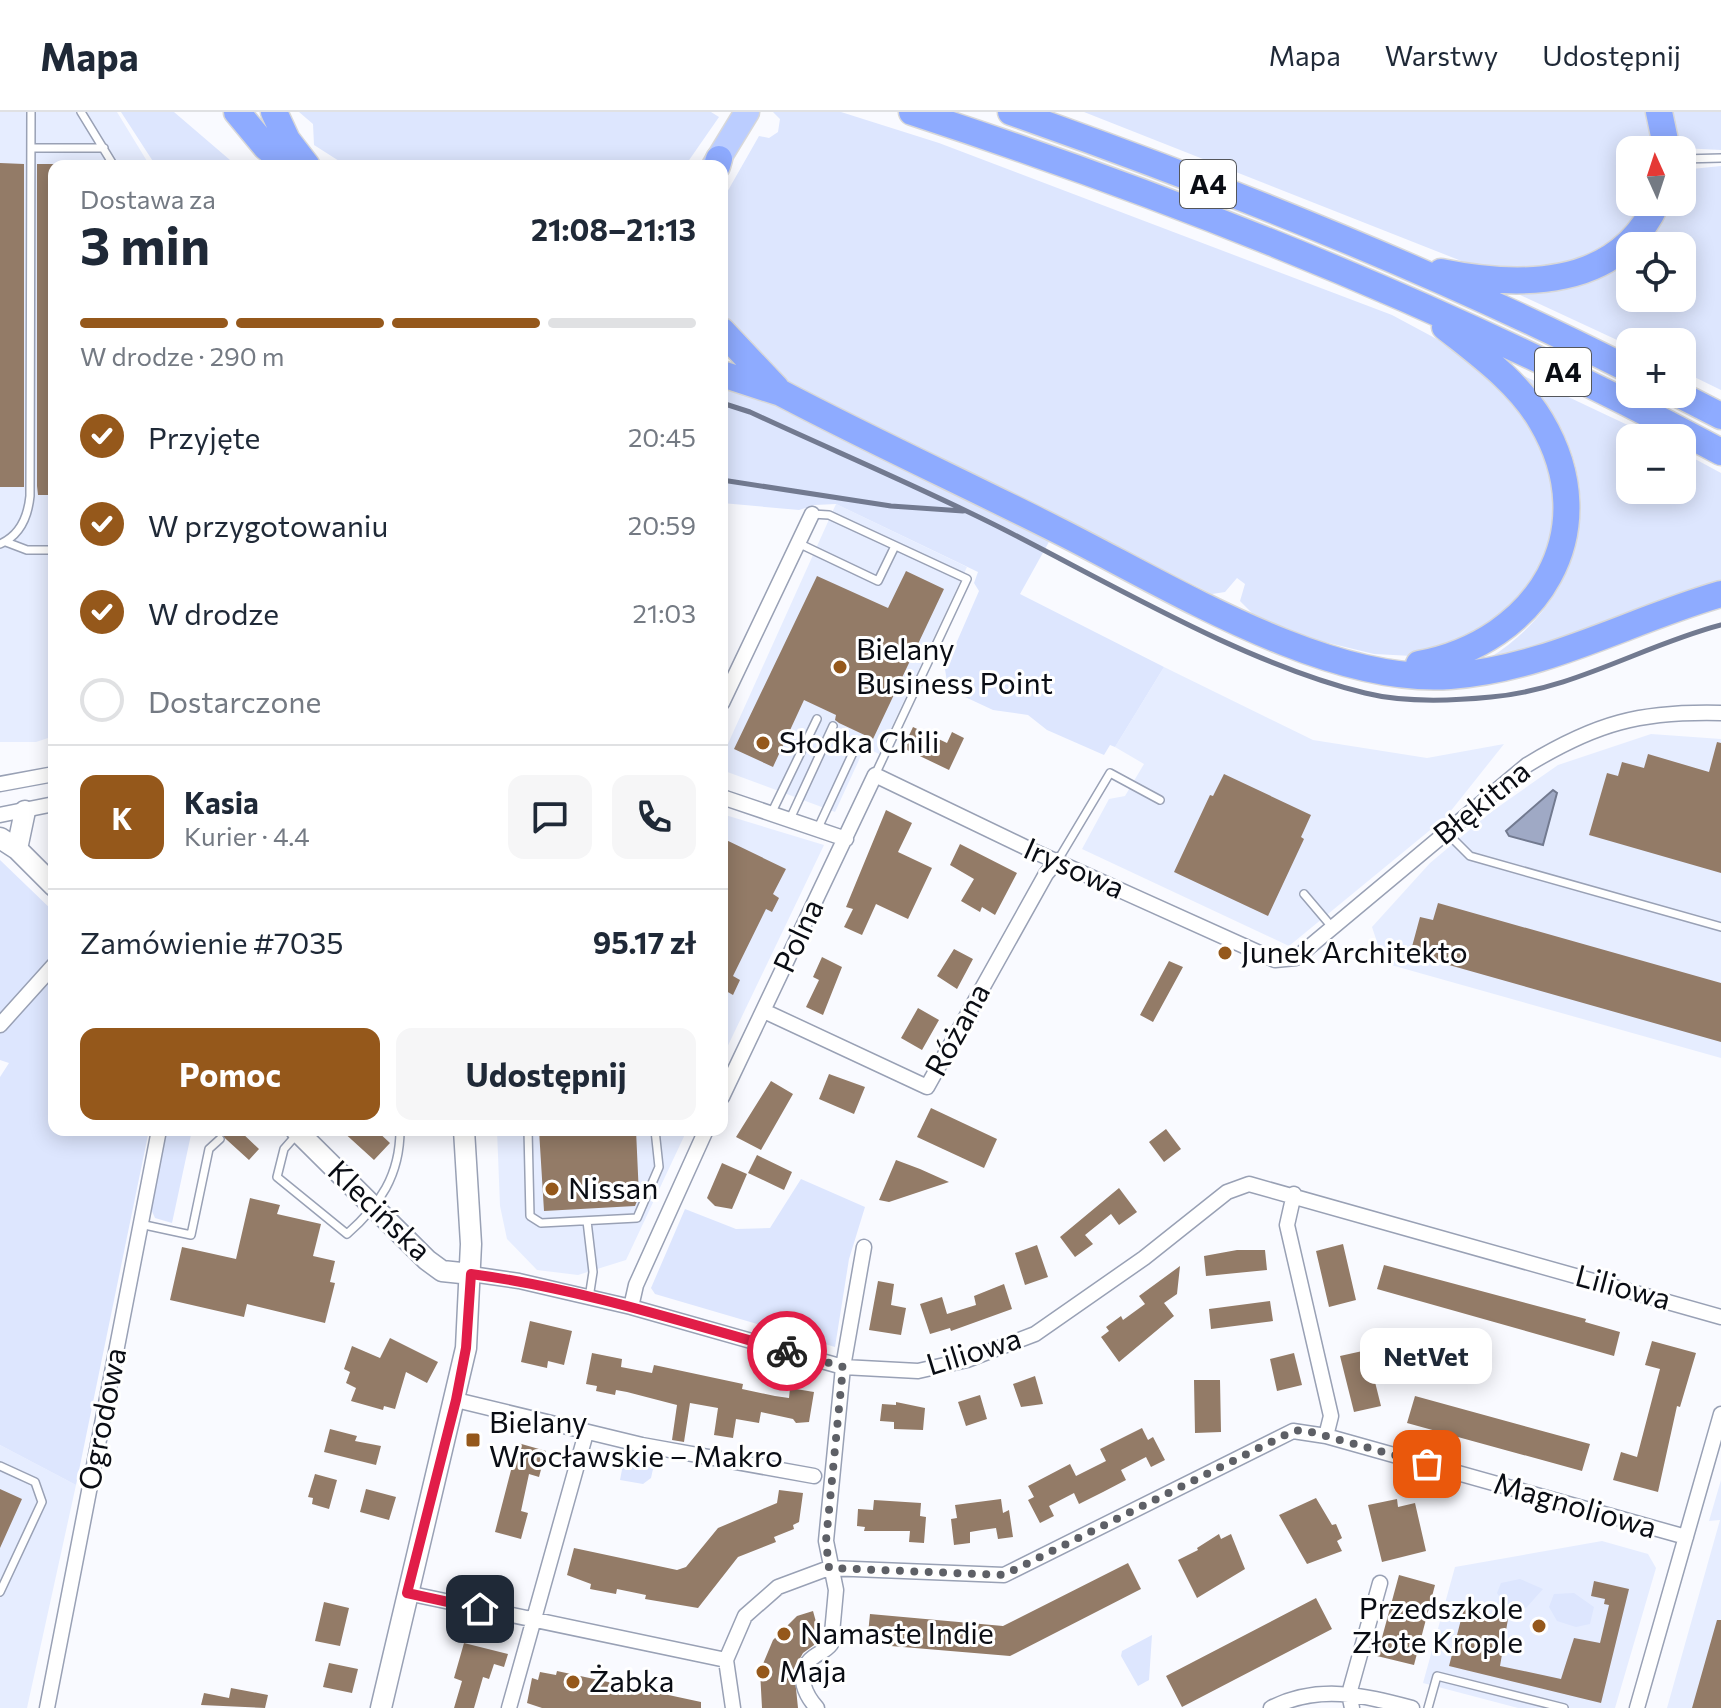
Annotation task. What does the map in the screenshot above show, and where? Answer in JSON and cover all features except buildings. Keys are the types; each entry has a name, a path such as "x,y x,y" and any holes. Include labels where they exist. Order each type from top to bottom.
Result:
{"highway":[{"path":"237,112 266,147 282,160"},
{"path":"274,112 287,140 302,160"},
{"name":"A4","path":"912,112 1166,200 1403,299 1593,386 1721,452"},
{"name":"А4","path":"1011,112 1225,190 1402,264"},
{"path":"1659,112 1664,136"},
{"path":"1402,264 1507,281 1570,276 1622,250 1649,216"},
{"name":"A4","path":"1402,264 1616,363"},
{"path":"1368,667 1417,665 1456,657 1509,627 1548,579 1565,522 1561,467 1546,429 1532,407 1487,361 1434,318 1403,299"},
{"path":"728,338 781,393"},
{"path":"728,376 781,393 1245,624 1309,651 1368,667 1421,676 1488,672 1563,652 1721,594"},
{"path":"1696,403 1721,416"}],"main road":[{"path":"719,160 747,112"},
{"path":"25,811 9,844 48,880"},
{"name":"Klecińska","path":"303,1136 442,1271 471,1274"},
{"path":"381,1708 466,1348 471,1274 464,1136"}],"street":[{"path":"728,690 812,514"},
{"name":"Błękitna","path":"1275,960 1296,958 1527,765 1577,737 1649,714 1721,713"},
{"path":"0,784 48,775"},
{"name":"Polna","path":"728,1085 875,775"},
{"name":"Irysowa","path":"875,775 1275,960"},
{"path":"728,799 846,839"},
{"path":"0,815 48,805"},
{"name":"Różana","path":"764,1011 927,1087 1039,887 1058,860"},
{"path":"0,1025 48,972"},
{"name":"Ogrodowa","path":"47,1708 158,1136"},
{"path":"631,1307 636,1285 703,1136"},
{"name":"Liliowa","path":"471,1274 519,1281 631,1307 843,1367 890,1371 942,1367 1035,1334 1144,1258 1236,1187 1263,1185 1721,1317"},
{"path":"1294,1194 1287,1225 1331,1416 1326,1436"},
{"path":"817,1708 805,1694 803,1673 809,1660 831,1644 836,1590 829,1568 826,1541 843,1367 864,1247"},
{"path":"456,1400 586,1433 814,1476"},
{"path":"1637,1708 1721,1414"},
{"name":"Magnoliowa","path":"829,1568 1004,1575 1281,1435 1304,1430 1686,1537"},
{"path":"509,1708 586,1433"},
{"path":"733,1708 726,1660 745,1616 778,1587 829,1568"},
{"path":"1351,1701 1380,1583"},
{"path":"407,1593 726,1660"},
{"path":"1271,1708 1295,1696 1329,1691 1351,1701 1412,1708"}],"lane":[{"path":"3,543 24,523 30,496 31,112"},
{"path":"81,112 111,160"},
{"path":"31,148 104,148"},
{"path":"1696,159 1721,158"},
{"path":"812,514 829,515 967,579 875,775"},
{"path":"3,543 27,550 48,550"},
{"path":"798,543 878,581 895,546"},
{"path":"771,814 817,719"},
{"path":"790,819 833,726"},
{"path":"818,828 857,744"},
{"path":"1058,860 1110,773 1160,800"},
{"path":"1446,832 1470,856 1721,927"},
{"path":"1304,894 1332,927"},
{"path":"294,1136 284,1149 277,1177 347,1234 376,1207 386,1193 399,1136"},
{"path":"528,1136 530,1216 541,1223 637,1218 659,1167 656,1136"},
{"path":"140,1224 191,1235 209,1149 220,1139"},
{"path":"587,1221 593,1272 589,1298"},
{"path":"0,1466 35,1482 42,1502 0,1592"},
{"path":"1428,1708 1437,1676 1564,1708"}],"shaded area":[{"path":"0,112 117,112 146,160 48,160 48,738 36,742 0,742"},
{"path":"121,112 174,112 230,160 152,160"},
{"path":"299,112 711,112 719,117 689,160 338,160 314,145 313,124"},
{"path":"773,112 841,112 939,143 1392,315 1461,352 1530,416 1557,479 1550,553 1498,625 1412,656 1374,654 1308,638 1254,615 1240,601 1245,584 1237,578 1225,592 1212,594 803,391 777,375 728,319 728,190 759,136 769,138 778,132 780,119"},
{"path":"1084,112 1646,112 1651,136 1616,136 1616,216 1633,216 1622,232 1616,232 1616,237 1575,262 1510,270 1469,264"},
{"path":"1672,112 1721,112 1721,150 1696,149 1696,136 1678,136"},
{"path":"1721,166 1721,390 1696,378 1696,328 1616,328 1616,340 1518,294 1563,288 1603,276 1616,268 1616,312 1696,312 1696,232 1651,232 1661,216 1696,216 1696,169"},
{"path":"1524,376 1625,424 1616,424 1616,504 1696,504 1696,460 1721,473 1721,580 1538,647 1489,658 1517,638 1540,614 1558,588 1572,559 1579,528 1580,496 1575,463 1558,423"},
{"path":"728,387 784,408 1050,540 1020,594 1164,667 1115,747 1110,745 1104,755 1047,730 1028,715 993,710 948,689 945,669 979,591 974,583 978,572 836,504 799,510 728,504"},
{"path":"836,504 967,567 879,754 865,747 835,812 728,772 728,744"},
{"path":"1164,667 1313,740 1427,758 1504,744 1446,817 1289,946 1082,849 1109,799 1125,796 1144,764 1115,747"},
{"path":"1651,734 1721,739 1721,1058 1384,963 1372,927 1430,863 1491,812 1558,765"},
{"path":"1553,790 1557,793 1543,845 1509,836 1506,831"},
{"path":"728,816 824,845 728,1045"},
{"path":"0,860 48,906 48,1136 148,1136 76,1485 0,1445 0,1077 9,1063 0,1060"},
{"path":"164,1136 191,1136 172,1223 155,1218 150,1207"},
{"path":"497,1136 684,1136 626,1260 578,1275 537,1270 507,1239 500,1206"},
{"path":"801,1179 865,1207 849,1259 835,1347 655,1294 651,1288 685,1209 736,1229 770,1228"},
{"path":"0,1445 76,1485 27,1708 0,1708"},
{"path":"625,1454 655,1460 651,1478 643,1484 620,1480"},
{"path":"1721,1480 1721,1708 1667,1708 1720,1520 1709,1521"},
{"name":"Przedszkole Złote Krople","path":"1602,1541 1648,1554 1656,1568 1615,1708 1518,1708 1423,1683 1455,1567"},
{"path":"1520,1579 1543,1589 1526,1608 1507,1608 1497,1593 1501,1583"},
{"path":"1574,1593 1594,1607 1590,1624 1576,1627 1557,1621 1549,1607 1554,1594"},
{"path":"1152,1635 1149,1680 1138,1686 1121,1656 1122,1651"}],"waterway":[{"path":"728,405 940,498 1227,643 1320,680 1365,693 1428,700 1521,693 1551,686 1721,625"},
{"path":"728,481 891,506 963,511"}],"way so far":[{"path":"787,1351 843,1367 826,1541 829,1568 1004,1575 1293,1431 1304,1430 1427,1464"}],"place":[{"name":"Bielany Business Point","path":"840,667"},
{"name":"Słodka Chili","path":"763,743"},
{"name":"Junek Architekto","path":"1225,953"},
{"name":"Nissan","path":"552,1189"},
{"name":"Bielany Wrocławskie – Makro","path":"473,1440"},
{"name":"NetVet","path":"1427,1464"},
{"name":"Przedszkole Złote Krople","path":"1539,1626"},
{"name":"Namaste Indie","path":"784,1634"},
{"name":"Maja","path":"763,1672"},
{"name":"Żabka","path":"573,1682"}],"route":[{"path":"480,1609 407,1593 456,1400 466,1348 471,1274 519,1281 631,1307 787,1351"}]}
